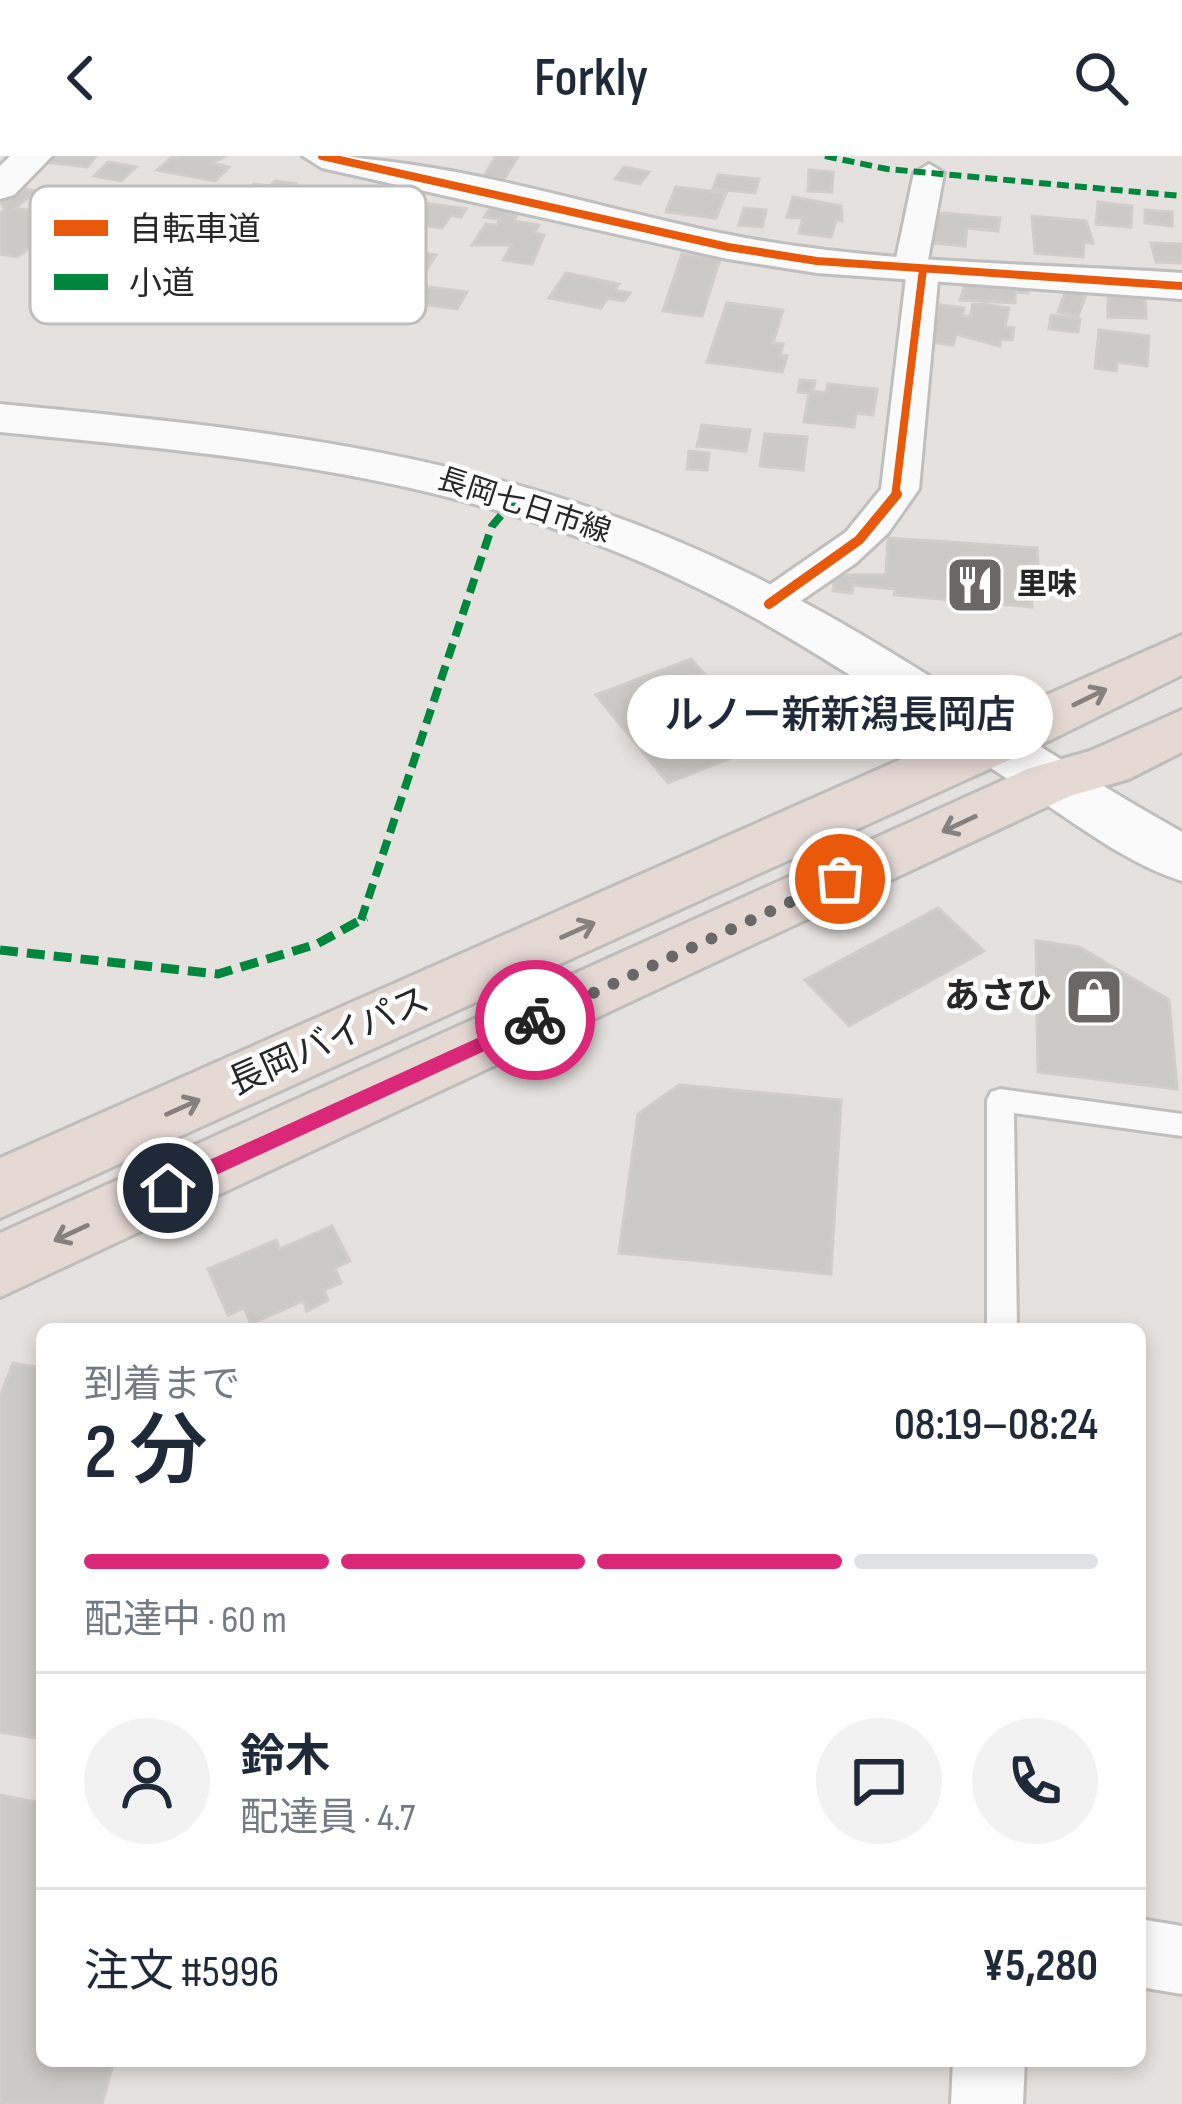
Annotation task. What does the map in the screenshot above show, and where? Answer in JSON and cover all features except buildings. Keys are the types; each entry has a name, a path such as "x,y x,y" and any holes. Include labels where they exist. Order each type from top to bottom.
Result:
{"highway":[{"name":"長岡バイパス","path":"0,1190 998,742 1182,653"},
{"name":"長岡バイパス","path":"0,1265 1050,782 1109,764 1182,729"}],"main road":[{"path":"0,188 33,156"},
{"path":"322,156 728,247 916,268 1182,286"},
{"name":"長岡七日市線","path":"0,418 256,444 437,477 599,527 769,604 998,742 1050,782 1182,859"},
{"name":"長岡七日市線","path":"998,742 1109,764 1182,814"}],"street":[{"path":"769,604 838,559 890,510 900,490 916,268 929,173"},
{"path":"1146,1954 1182,1960"},
{"path":"987,2104 988,2067"}],"lane":[{"path":"1002,1323 1000,1100 1182,1125"}],"marked path":[{"path":"825,156 887,169 1182,196"},
{"path":"0,950 218,974 317,944 366,918 492,526 515,499"}],"cycle path":[{"path":"322,156 728,247 817,261 1182,286"},
{"path":"769,604 859,540 900,489 923,269"}],"way so far":[{"path":"535,1020 840,879"}],"place":[{"name":"里味","path":"975,585"},
{"name":"ルノー新新潟長岡店","path":"840,879"},
{"name":"あさひ","path":"1094,997"}],"route":[{"path":"168,1188 535,1020"}]}
